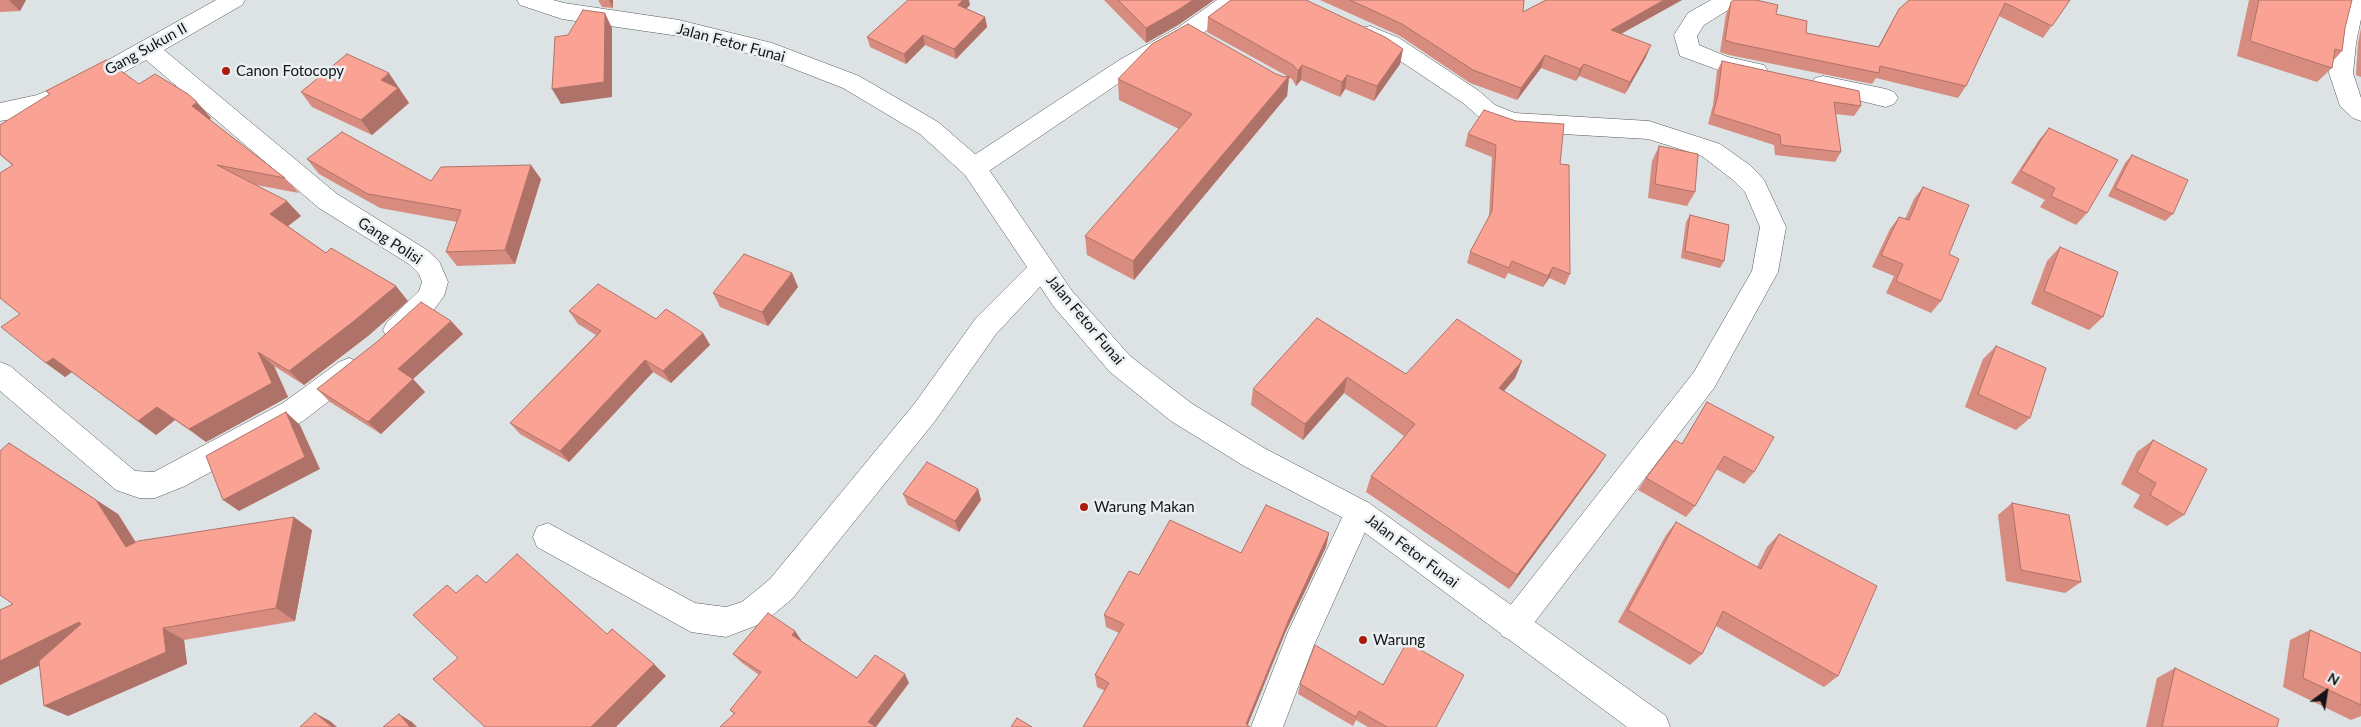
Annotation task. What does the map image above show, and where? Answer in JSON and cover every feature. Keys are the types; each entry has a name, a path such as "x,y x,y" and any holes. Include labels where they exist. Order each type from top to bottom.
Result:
{"street":[{"name":"Gang Sukun II","path":"0,112 19,110 82,85 234,0"},
{"name":"Jalan Fetor Funai","path":"528,0 562,12 679,28 772,51 851,82 929,128 974,168 1063,299 1120,364 1181,412 1254,457 1359,512 1654,727"},
{"path":"974,168 1129,65 1187,33 1234,0"},
{"path":"1728,0 1696,19 1685,35 1688,50 1724,64 1886,98"},
{"path":"2354,0 2344,43 2341,73 2348,100 2361,112"},
{"path":"1349,25 1391,44 1471,97 1487,111 1512,122 1649,130 1711,150 1742,173 1755,187 1773,228 1765,272 1704,380 1513,626"},
{"path":"1187,33 1212,45"},
{"name":"Gang Polisi","path":"0,374 126,481 139,485 155,485 175,477 292,412 372,351 418,311 430,296 436,282 430,268 418,257 328,201 147,48"},
{"path":"548,538 691,617 726,622 752,613 781,589 925,412 986,326 1042,268"},
{"path":"1267,727 1299,643 1359,512"}],"building":[{"path":"908,0 963,0 958,5 985,17 954,49 923,35 904,54 867,37"},
{"path":"1118,0 1193,0 1146,28"},
{"path":"1231,0 1306,0 1385,37 1403,49 1377,86 1347,75 1342,82 1302,65 1298,71 1293,65 1208,17"},
{"path":"1350,0 1524,0 1523,12 1546,0 1664,0 1611,30 1651,45 1630,82 1584,64 1580,69 1545,55 1521,88 1473,70 1402,24"},
{"path":"1734,0 1756,0 1778,5 1776,14 1807,21 1806,33 1879,47 1899,9 1909,0 2070,0 2052,26 2005,3 1966,86 1880,66 1879,73 1725,40 1731,2"},
{"path":"2259,0 2352,0 2342,51 2335,49 2332,68 2250,41"},
{"path":"583,10 605,13 604,82 552,89 555,37 568,35"},
{"path":"1188,24 1276,74 1284,77 1289,76 1133,261 1085,236 1192,114 1118,79 1152,44"},
{"path":"347,54 389,73 381,80 398,88 361,120 301,92"},
{"path":"106,60 139,84 155,74 188,94 197,102 192,106 285,178 217,165 287,201 270,214 326,253 331,248 396,286 289,371 258,352 272,383 189,429 157,407 138,421 53,358 46,363 1,327 20,314 0,298 0,173 13,165 0,154 0,125 50,94 46,91"},
{"path":"1722,61 1859,91 1861,106 1834,102 1841,152 1781,145 1780,135 1713,114 1718,95"},
{"path":"1484,110 1516,121 1564,124 1560,164 1569,165 1570,274 1553,267 1548,276 1512,261 1509,268 1470,252 1492,211 1496,145 1468,134"},
{"path":"2049,128 2118,160 2087,213 2051,196 2055,188 2021,171"},
{"path":"342,132 431,181 441,167 531,165 505,250 446,252 461,210 368,194 307,159"},
{"path":"1659,146 1698,154 1695,192 1655,184"},
{"path":"2132,155 2188,180 2173,214 2115,188"},
{"path":"1923,187 1969,205 1949,254 1959,259 1941,301 1896,281 1903,264 1881,255 1899,217 1909,220"},
{"path":"1690,215 1729,225 1724,261 1685,251"},
{"path":"2060,247 2118,272 2103,317 2044,291"},
{"path":"744,254 792,273 762,312 713,293"},
{"path":"598,284 656,319 666,309 703,333 663,371 645,360 560,451 510,423 601,331 569,311"},
{"path":"421,302 451,321 398,369 413,379 368,422 317,389 378,341"},
{"path":"1317,318 1406,374 1457,319 1522,361 1499,388 1606,455 1517,575 1371,476 1415,424 1347,377 1305,424 1253,389"},
{"path":"1996,346 2046,368 2030,418 1978,394"},
{"path":"1707,402 1774,437 1754,472 1724,456 1695,506 1646,478 1675,440 1682,444"},
{"path":"286,412 305,457 223,500 206,456"},
{"path":"2153,440 2207,469 2184,515 2150,495 2156,483 2137,472"},
{"path":"9,443 96,500 126,547 138,541 294,517 276,608 163,628 166,652 44,706 39,661 81,624 79,622 0,661 0,610 13,604 0,595 0,451"},
{"path":"927,462 978,489 955,521 903,494"},
{"path":"2012,503 2069,515 2081,582 2021,570"},
{"path":"1266,505 1329,533 1289,619 1246,724 1250,727 1083,727 1109,683 1095,675 1124,624 1104,615 1129,571 1139,575 1170,520 1241,553"},
{"path":"1676,522 1761,569 1779,534 1877,586 1838,676 1723,611 1702,654 1628,610"},
{"path":"517,554 607,634 612,629 654,664 591,727 485,727 433,679 458,658 413,615 447,585 456,593 477,575 486,583"},
{"path":"768,613 795,631 792,635 857,678 875,655 905,674 868,722 876,727 720,727 735,713 730,710 761,672 733,654"},
{"path":"2310,630 2361,653 2361,705 2303,678"},
{"path":"1407,642 1464,675 1436,727 1387,727 1359,711 1356,717 1300,684 1315,645 1383,685"},
{"path":"2175,668 2279,719 2277,727 2162,727"},
{"path":"315,713 332,727 300,727"},
{"path":"399,714 410,727 383,727"},
{"path":"1017,718 1032,727 1011,727"}],"place":[{"name":"Canon Fotocopy","path":"226,71"},
{"name":"Warung Makan","path":"1084,507"},
{"name":"Warung","path":"1363,640"}]}
